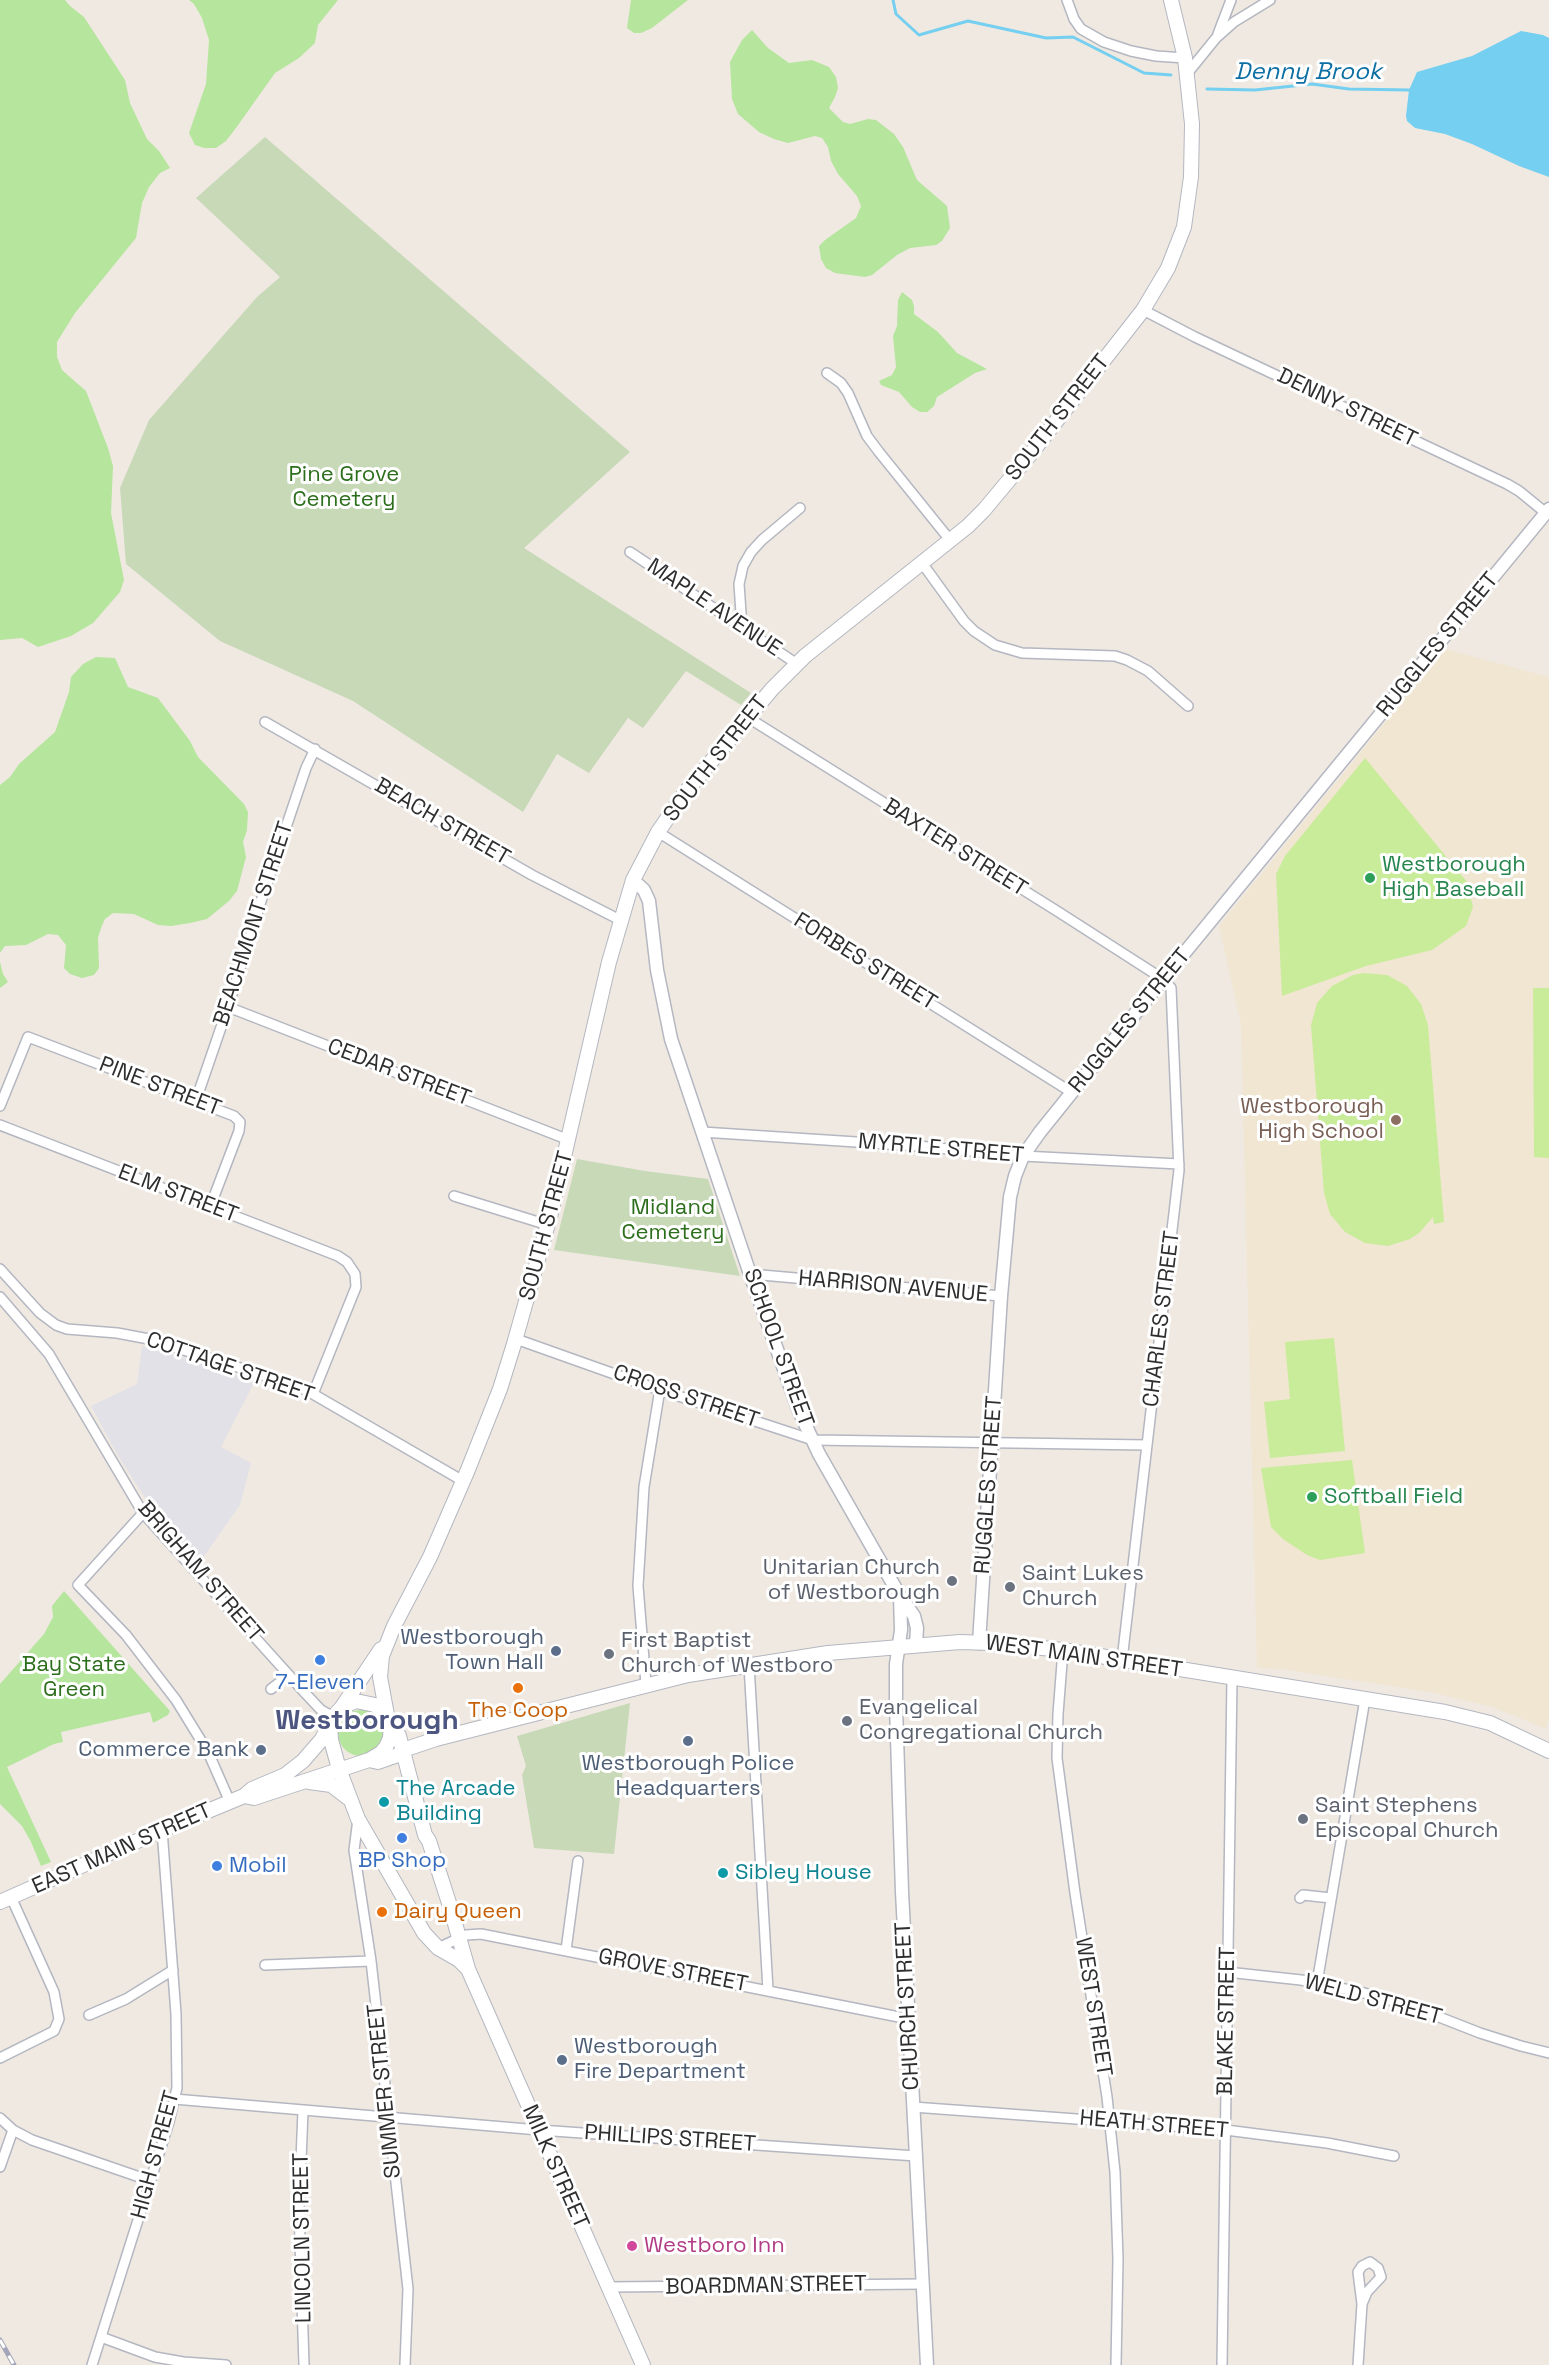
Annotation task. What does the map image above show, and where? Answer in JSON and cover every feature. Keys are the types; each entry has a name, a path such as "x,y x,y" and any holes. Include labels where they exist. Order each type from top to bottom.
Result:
{"main road":[{"name":"SOUTH STREET","path":"307,1757 322,1739 389,1637 430,1557 500,1389 548,1225 620,920 633,880 658,832 684,794 747,717 797,664 968,526 1000,493 1143,310 1168,268 1184,227 1192,151 1192,124 1185,58 1171,0"},
{"name":"SOUTH STREET","path":"389,1637 380,1670 382,1694 389,1719"},
{"name":"WEST MAIN STREET","path":"367,1761 378,1762 398,1755 407,1748 646,1684 711,1670 828,1653 916,1644 979,1642 1063,1650 1445,1712 1511,1731 1549,1751"},
{"path":"334,1747 346,1759 367,1761 381,1754 390,1738 389,1719 375,1705 361,1701 352,1702 335,1716 331,1740 339,1769 358,1819 424,1933 438,1948 468,1968"},
{"name":"MILK STREET","path":"389,1719 407,1748 419,1815 468,1968 643,2365"},
{"name":"EAST MAIN STREET","path":"5,1900 162,1830 244,1797 252,1789 285,1775 307,1757"},
{"name":"EAST MAIN STREET","path":"244,1797 254,1798 367,1761"},
{"path":"307,1781 331,1785 349,1798"}],"street":[{"path":"1067,0 1074,19 1081,29 1104,42 1156,56 1185,58"},
{"path":"1216,38 1231,0"},
{"path":"1186,75 1216,38 1234,22 1270,0"},
{"name":"DENNY STREET","path":"1143,310 1195,338 1507,484 1547,511"},
{"path":"827,374 841,383 848,393 867,436 950,540"},
{"path":"742,627 739,584 743,566 751,552 762,540 800,508"},
{"name":"RUGGLES STREET","path":"979,1642 1001,1296 1010,1197 1023,1156 1071,1092 1547,511"},
{"name":"MAPLE AVENUE","path":"630,552 797,664"},
{"path":"922,563 964,621 974,632 994,645 1022,653 1115,656 1157,677 1188,706"},
{"name":"BAXTER STREET","path":"747,717 1163,980"},
{"name":"BEACH STREET","path":"265,722 526,871 620,920"},
{"name":"BEACHMONT STREET","path":"196,1100 265,887 306,768 315,749"},
{"name":"FORBES STREET","path":"658,832 1071,1092"},
{"name":"SCHOOL STREET","path":"633,880 644,890 649,901 665,1016 750,1274 799,1411 900,1596 914,1616 917,1628 916,1644"},
{"name":"CHARLES STREET","path":"1122,1660 1179,1164 1171,988 1163,980"},
{"name":"CEDAR STREET","path":"228,1007 569,1140"},
{"name":"PINE STREET","path":"0,1106 28,1037 234,1116 240,1122 239,1131 210,1206"},
{"name":"ELM STREET","path":"0,1125 339,1256 353,1268 356,1278 354,1292 313,1394"},
{"name":"MYRTLE STREET","path":"702,1132 918,1146 1023,1156 1179,1164"},
{"path":"454,1196 548,1225"},
{"name":"COTTAGE STREET","path":"0,1269 40,1313 62,1328 149,1339 252,1371 313,1394 463,1482"},
{"name":"HARRISON AVENUE","path":"750,1274 1001,1296"},
{"name":"BRIGHAM STREET","path":"0,1297 49,1354 144,1513 321,1710 335,1716"},
{"name":"CROSS STREET","path":"516,1339 813,1440 1147,1445"},
{"path":"646,1684 638,1586 644,1487 660,1389"},
{"path":"144,1513 78,1585 126,1635 176,1700 208,1752 230,1802"},
{"name":"SCHOOL STREET","path":"898,1646 901,1630 900,1596"},
{"name":"CHURCH STREET","path":"898,1646 896,1706 913,2107 927,2365"},
{"name":"WEST STREET","path":"1063,1650 1057,1758 1110,2122 1115,2172 1118,2259 1116,2365"},
{"path":"749,1665 768,1990"},
{"path":"271,1689 289,1674"},
{"name":"BLAKE STREET","path":"1222,2365 1232,1678"},
{"path":"1317,1983 1365,1699"},
{"name":"SUMMER STREET","path":"358,1819 354,1850 371,1961 408,2289 405,2365"},
{"name":"HIGH STREET","path":"92,2365 151,2181 177,2088 172,1970 162,1830"},
{"path":"566,1950 578,1861"},
{"path":"1300,1898 1303,1895 1331,1898"},
{"path":"0,2058 54,2031 59,2019 54,1992 5,1900"},
{"name":"GROVE STREET","path":"438,1948 458,1938 481,1934 909,2019"},
{"path":"265,1965 371,1961"},
{"path":"89,2015 126,1999 172,1970"},
{"name":"WELD STREET","path":"1227,1972 1317,1983 1412,2006 1480,2033 1549,2053"},
{"name":"PHILLIPS STREET","path":"174,2099 539,2130 916,2156"},
{"name":"HEATH STREET","path":"913,2107 1226,2130 1327,2143 1394,2156"},
{"name":"LINCOLN STREET","path":"303,2111 299,2209 304,2365"},
{"path":"0,2118 13,2130 32,2140 151,2181"},
{"path":"0,2167 13,2130"},
{"name":"BOARDMAN STREET","path":"609,2287 923,2284"},
{"path":"1358,2365 1362,2304"},
{"path":"101,2337 156,2357 183,2362 226,2365"}],"shaded area":[{"name":"Westborough High School","path":"1445,649 1549,677 1549,1719 1546,1729 1493,1707 1429,1692 1282,1669 1257,1668 1241,1024 1219,926"},
{"path":"142,1346 218,1367 254,1383 221,1447 251,1463 240,1505 200,1562 149,1504 117,1454 91,1406 137,1384"}],"green space":[{"path":"0,0 65,0 84,17 125,80 130,103 147,139 159,151 170,168 160,173 149,187 142,203 136,238 75,313 57,342 57,357 62,370 86,391 108,448 113,466 111,513 124,580 120,592 93,623 71,636 38,647 22,638 0,640"},
{"path":"189,0 338,0 318,25 315,43 299,58 275,73 226,141 216,148 195,145 189,133 206,84 209,40 202,18"},
{"path":"631,0 688,0 652,28 641,33 634,33 627,28"},
{"path":"752,30 768,48 789,63 812,60 829,67 836,77 838,88 829,108 843,122 850,124 868,119 876,120 894,134 903,147 917,180 947,206 950,228 942,241 936,245 910,248 897,255 872,275 865,277 835,273 826,268 821,259 819,246 856,218 861,206 857,196 838,174 831,161 828,147 822,138 815,136 788,143 774,139 759,132 738,114 732,99 730,62 742,40"},
{"name":"Pine Grove Cemetery","path":"265,137 630,452 524,548 751,693 741,705 686,671 643,728 628,718 589,773 557,754 523,812 353,701 220,641 126,564 120,488 149,420 257,297 280,277 196,198"},
{"path":"902,292 912,300 914,314 938,332 957,353 987,369 975,373 937,397 934,406 927,412 920,412 912,407 899,392 881,385 879,381 892,375 896,367 893,336 897,326 898,300"},
{"path":"96,657 115,658 128,687 158,698 190,741 198,757 244,804 248,812 247,830 243,842 246,857 237,891 229,901 207,919 190,923 171,926 158,925 134,914 113,913 105,919 101,928 98,938 99,968 94,975 82,978 70,974 64,968 66,945 58,935 48,934 26,945 5,946 0,953 0,785 10,777 19,764 55,732 69,692 71,677 83,664"},
{"name":"Westborough High Baseball","path":"1365,758 1467,882 1473,907 1466,926 1432,950 1366,966 1282,996 1276,874 1285,856"},
{"path":"0,962 8,982 0,988"},
{"path":"1364,973 1387,975 1407,986 1421,1004 1428,1025 1444,1222 1434,1224 1433,1217 1419,1233 1410,1239 1388,1246 1365,1243 1345,1232 1330,1214 1324,1193 1311,1025 1317,1003 1332,986 1353,975"},
{"path":"1533,988 1549,988 1549,1158 1534,1157"},
{"name":"Midland Cemetery","path":"577,1159 708,1179 740,1276 554,1250"},
{"path":"1334,1338 1345,1451 1270,1458 1264,1402 1290,1399 1285,1342"},
{"name":"Softball Field","path":"1352,1460 1365,1553 1320,1560 1307,1555 1283,1539 1271,1527 1261,1468"},
{"name":"Bay State Green","path":"64,1591 170,1711 168,1715 153,1723 150,1712 61,1732 63,1742 54,1744 7,1767 51,1862 41,1866 22,1826 0,1804 0,1684 44,1634 53,1617 52,1606"},
{"path":"630,1703 614,1854 534,1848 522,1775 526,1766 517,1736"},
{"path":"361,1710 377,1717 384,1733 377,1749 361,1756 345,1749 338,1733 345,1717"}],"water":[{"path":"1521,31 1549,38 1549,177 1445,134 1415,128 1407,121 1406,116 1409,90 1417,72 1472,56"}],"waterway":[{"name":"Denny Brook","path":"893,0 896,14 919,35 968,21 1046,38 1073,37 1144,73 1171,75"},
{"name":"Denny Brook","path":"1207,89 1255,90 1312,84 1349,89 1409,90"}],"railway":[{"path":"0,2340 14,2365"}],"place":[{"name":"Westborough High Baseball","path":"1370,878"},
{"name":"Westborough High School","path":"1396,1120"},
{"name":"Softball Field","path":"1312,1497"},
{"name":"Unitarian Church of Westborough","path":"952,1581"},
{"name":"Saint Lukes Church","path":"1010,1587"},
{"name":"Westborough Town Hall","path":"556,1651"},
{"name":"First Baptist Church of Westboro","path":"609,1654"},
{"name":"7-Eleven","path":"320,1660"},
{"name":"The Coop","path":"518,1688"},
{"name":"Evangelical Congregational Church","path":"847,1721"},
{"name":"Westborough Police Headquarters","path":"688,1741"},
{"name":"Commerce Bank","path":"261,1750"},
{"name":"The Arcade Building","path":"384,1802"},
{"name":"Saint Stephens Episcopal Church","path":"1303,1819"},
{"name":"BP Shop","path":"402,1838"},
{"name":"Mobil","path":"217,1866"},
{"name":"Sibley House","path":"723,1873"},
{"name":"Dairy Queen","path":"382,1912"},
{"name":"Westborough Fire Department","path":"562,2060"},
{"name":"Westboro Inn","path":"632,2246"}],"district":[{"name":"Westborough","path":"367,1721"}]}
